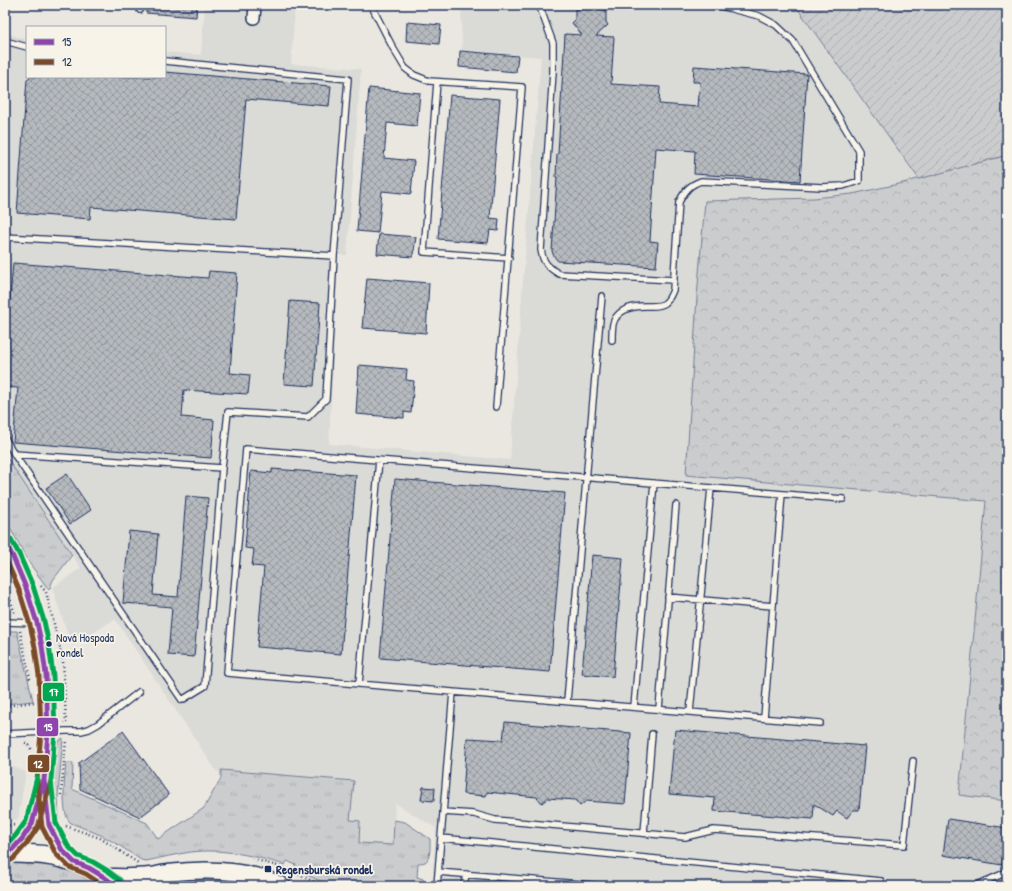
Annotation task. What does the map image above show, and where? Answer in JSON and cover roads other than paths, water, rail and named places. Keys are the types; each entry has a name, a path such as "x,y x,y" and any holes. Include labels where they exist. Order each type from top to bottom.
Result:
{"main road":[{"path":"7,854 42,854 58,857 89,868 110,881"}],"street":[{"path":"254,18 255,5"},
{"path":"6,544 26,588 37,623 46,674 48,732 44,780 32,824 22,839 7,854"},
{"path":"44,780 49,825 52,834 62,850 74,862"},
{"path":"110,881 167,873 214,870 254,875 282,886"}],"lane":[{"path":"371,5 405,68 414,75 429,81 437,82 522,87 496,407"},
{"path":"538,5 553,43 553,72 541,250 542,256 546,264 559,274 674,280"},
{"path":"612,340 613,324 617,316 626,309 638,306 655,306 664,304 668,301 673,290 679,202 685,191 693,184 701,181 822,187 843,186 859,181 859,151 793,41 776,25 759,16 714,5"},
{"path":"5,40 26,47"},
{"path":"5,438 14,454 182,700 205,686 222,468 228,412 308,417 326,399 334,256 348,79 166,61"},
{"path":"437,82 424,252 508,258"},
{"path":"5,237 334,256"},
{"path":"567,701 602,296"},
{"path":"820,722 227,673 246,449 843,499"},
{"path":"14,454 222,468"},
{"path":"359,684 379,460"},
{"path":"634,707 654,483"},
{"path":"690,712 711,488"},
{"path":"764,718 782,494"},
{"path":"659,709 676,505"},
{"path":"668,597 773,606"},
{"path":"5,622 37,623"},
{"path":"5,734 81,731 89,729 98,724 139,692"},
{"path":"436,886 453,692"},
{"path":"644,833 652,734"},
{"path":"443,812 474,814 495,820 685,837 714,830 904,845 913,761"},
{"path":"441,838 881,881"},
{"path":"438,872 604,886"},
{"path":"975,886 1007,872"},
{"path":"464,886 466,874"}],"place":[{"name":"Nová Hospoda rondel","path":"49,644"},
{"name":"Regensburská rondel","path":"268,869"}]}
